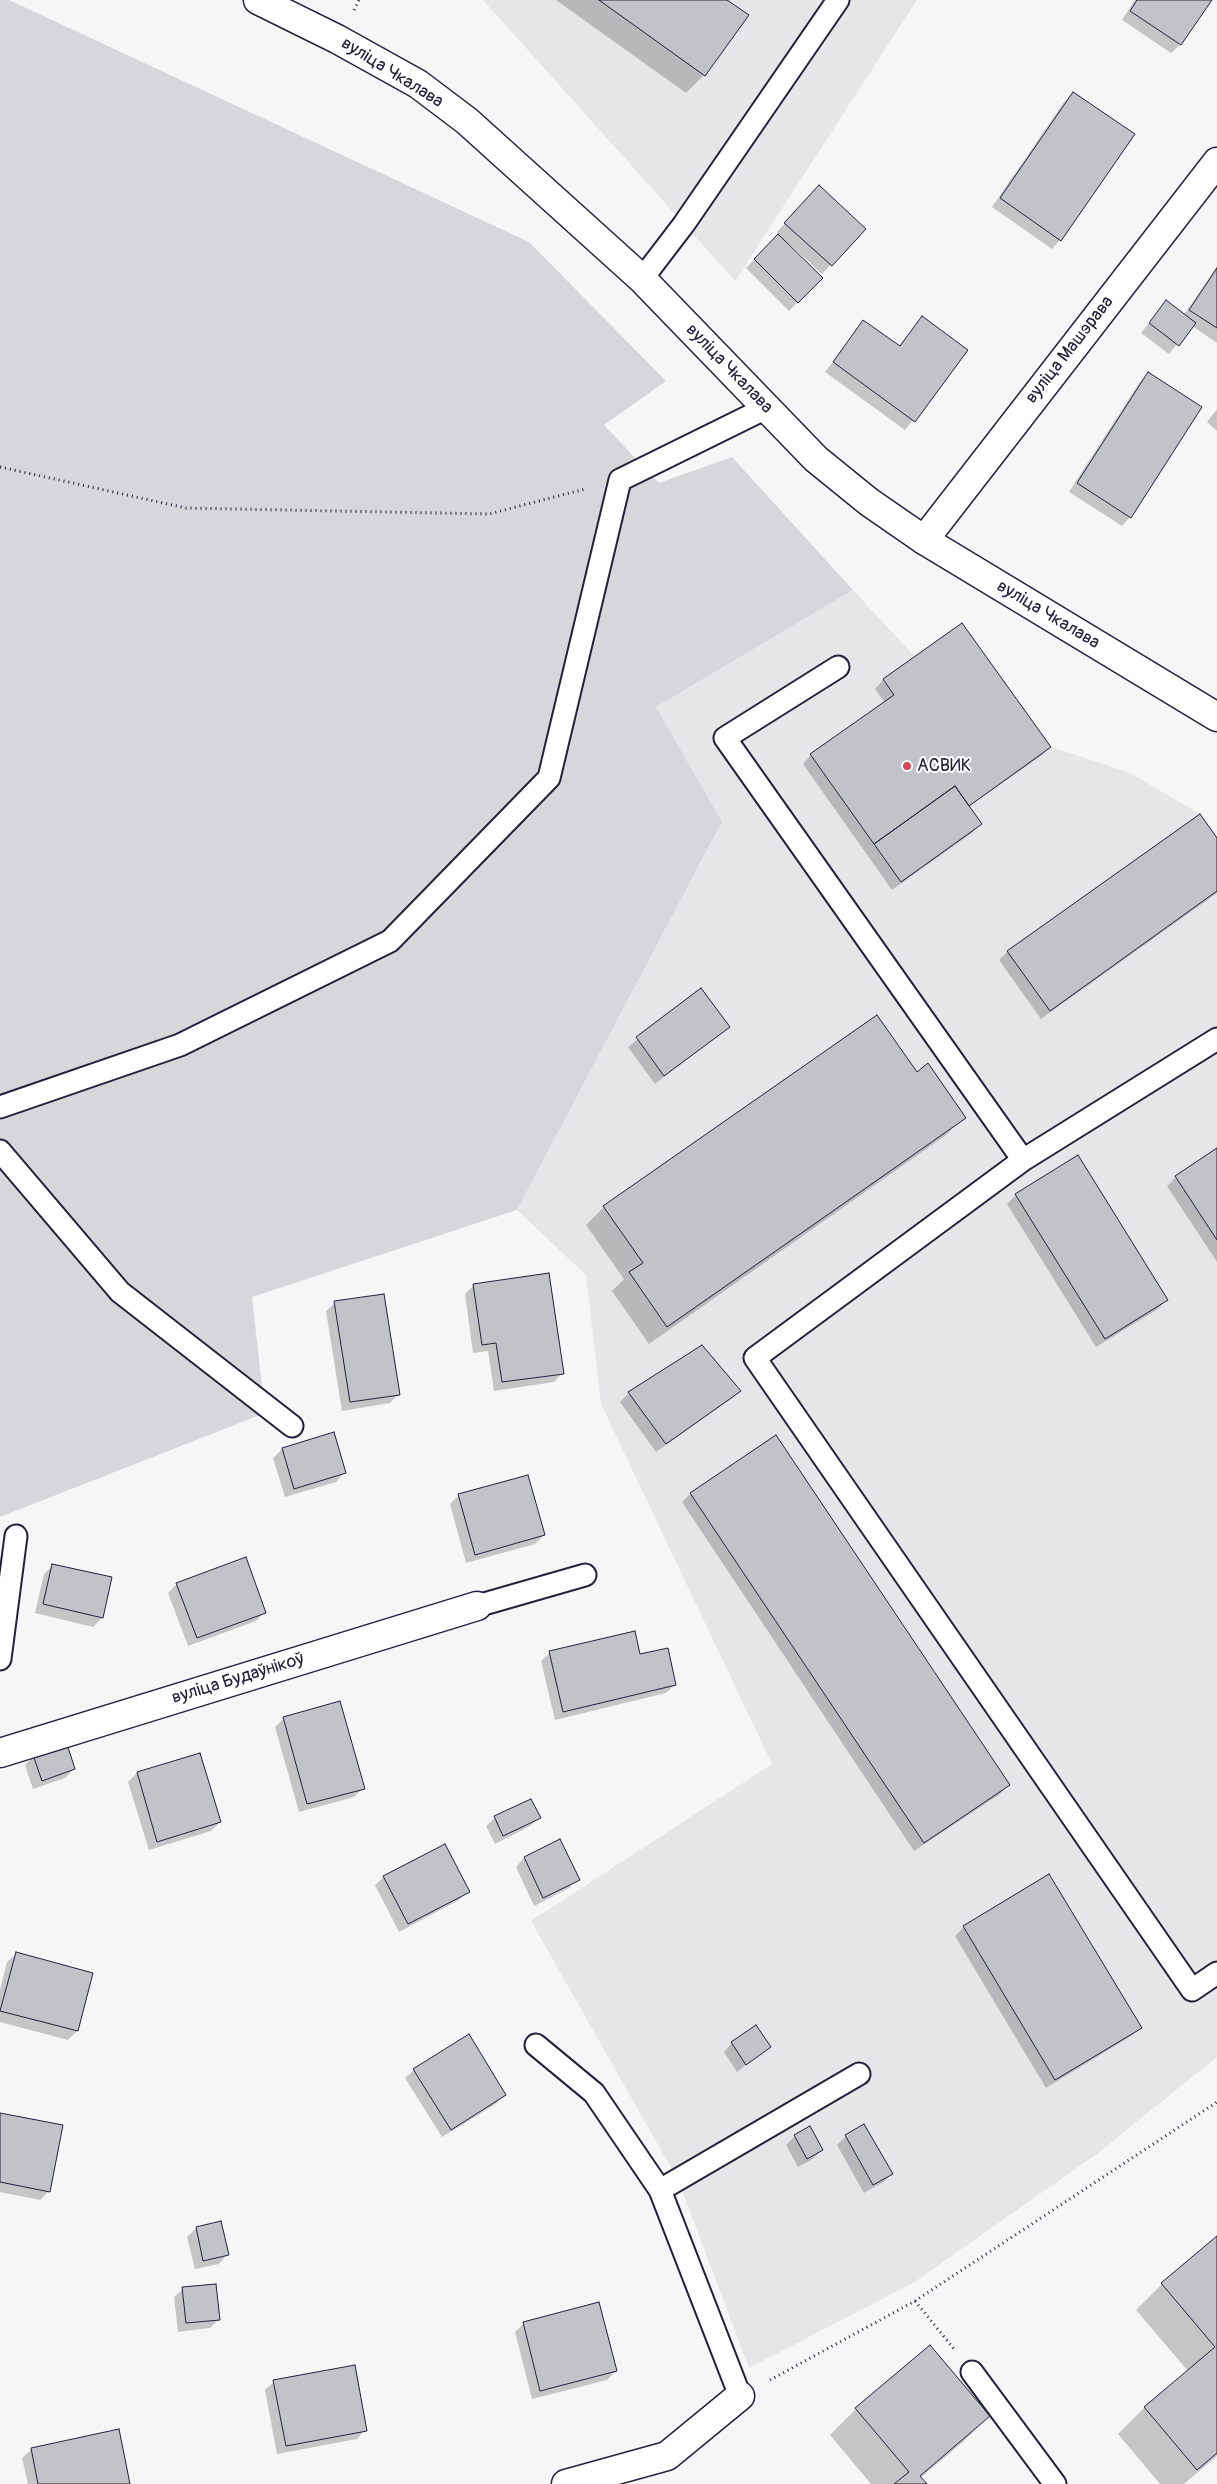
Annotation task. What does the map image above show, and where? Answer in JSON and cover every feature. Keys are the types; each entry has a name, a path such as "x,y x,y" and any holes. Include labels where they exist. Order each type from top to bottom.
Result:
{"street":[{"name":"вуліца Чкалава","path":"258,0 338,39 418,84 467,121 642,279 816,459 869,502 924,540 1217,717"},
{"name":"вуліца Машэрава","path":"924,540 1217,162"},
{"name":"вуліца Будаўнікоў","path":"0,1753 477,1606"},
{"path":"566,2484 667,2456 740,2396"}],"lane":[{"path":"642,279 684,224 838,0"},
{"path":"0,1107 180,1044 390,941 549,778 620,480 766,408"},
{"path":"838,668 725,738 1023,1160"},
{"path":"1214,1048 1023,1160 755,1358 1192,1990 1217,1973"},
{"path":"0,1151 120,1292 292,1426"},
{"path":"0,1659 16,1536"},
{"path":"477,1606 585,1575"},
{"path":"536,2045 594,2093 660,2190 740,2396"},
{"path":"660,2190 859,2074"},
{"path":"972,2372 1055,2484"}],"path":[{"path":"0,467 186,508 489,514 620,480"},
{"path":"740,2396 915,2302 1217,2102"},
{"path":"915,2302 972,2372"}],"shaded area":[{"path":"0,0 9,0 529,242 666,381 604,425 659,483 732,457 853,590 656,707 722,822 517,1210 252,1297 265,1413 0,1517"},
{"path":"483,0 917,0 735,281"},
{"path":"853,590 914,656 962,623 1051,747 1130,773 1200,814 1217,836 1217,2057 1098,2153 913,2283 749,2368 678,2180 531,1921 772,1764 601,1404 586,1275 517,1210 722,823 656,707"}],"building":[{"path":"599,0 727,0 749,15 705,76"},
{"path":"1137,0 1212,0 1181,45 1130,11"},
{"path":"1073,92 1135,134 1061,241 1000,198"},
{"path":"819,185 866,229 832,266 784,223"},
{"path":"778,234 823,278 798,303 754,259"},
{"path":"1217,268 1217,328 1189,310"},
{"path":"1166,300 1196,323 1179,346 1149,323"},
{"path":"922,316 968,350 915,422 833,362 863,320 900,346"},
{"path":"1148,372 1202,407 1131,518 1077,483"},
{"path":"962,623 1051,747 969,806 955,786 874,844 810,754 894,695 883,679"},
{"path":"955,786 982,824 901,882 874,844"},
{"path":"1200,814 1217,838 1217,891 1050,1011 1007,951"},
{"path":"701,988 730,1027 664,1076 636,1037"},
{"path":"877,1015 917,1072 928,1063 966,1118 667,1327 629,1272 643,1263 603,1206"},
{"path":"1217,1148 1217,1240 1175,1176"},
{"path":"1078,1155 1168,1300 1105,1339 1015,1194"},
{"path":"549,1273 564,1374 502,1382 496,1343 482,1345 473,1284"},
{"path":"384,1294 400,1395 350,1402 334,1301"},
{"path":"702,1345 741,1391 666,1444 628,1392"},
{"path":"334,1432 346,1473 294,1489 282,1448"},
{"path":"776,1435 1010,1785 924,1843 690,1493"},
{"path":"528,1475 545,1535 475,1555 458,1494"},
{"path":"246,1557 266,1613 197,1638 176,1583"},
{"path":"52,1564 112,1577 103,1618 43,1604"},
{"path":"635,1631 640,1654 668,1648 676,1685 563,1712 549,1651"},
{"path":"340,1701 365,1789 307,1804 283,1717"},
{"path":"67,1744 75,1769 42,1781 33,1755"},
{"path":"200,1753 221,1822 157,1842 137,1772"},
{"path":"531,1799 541,1818 503,1836 494,1816"},
{"path":"560,1839 580,1880 543,1898 524,1857"},
{"path":"445,1844 470,1892 408,1924 383,1876"},
{"path":"1049,1874 1142,2028 1055,2080 963,1926"},
{"path":"16,1952 93,1973 78,2031 0,2011"},
{"path":"756,2025 771,2047 746,2065 731,2042"},
{"path":"469,2034 506,2095 451,2130 413,2069"},
{"path":"0,2113 63,2125 50,2192 0,2182"},
{"path":"864,2124 893,2174 873,2185 845,2135"},
{"path":"810,2126 823,2150 807,2159 794,2135"},
{"path":"221,2221 229,2255 203,2261 196,2227"},
{"path":"1217,2236 1217,2453 1197,2470 1144,2407 1215,2347 1161,2283"},
{"path":"216,2284 220,2320 186,2323 182,2287"},
{"path":"599,2302 617,2371 540,2391 523,2322"},
{"path":"930,2345 990,2416 920,2476 927,2484 894,2484 909,2472 855,2408"},
{"path":"355,2365 367,2431 286,2446 273,2380"},
{"path":"119,2429 130,2484 38,2484 31,2448"}],"place":[{"name":"АСВИК","path":"907,766"}]}
